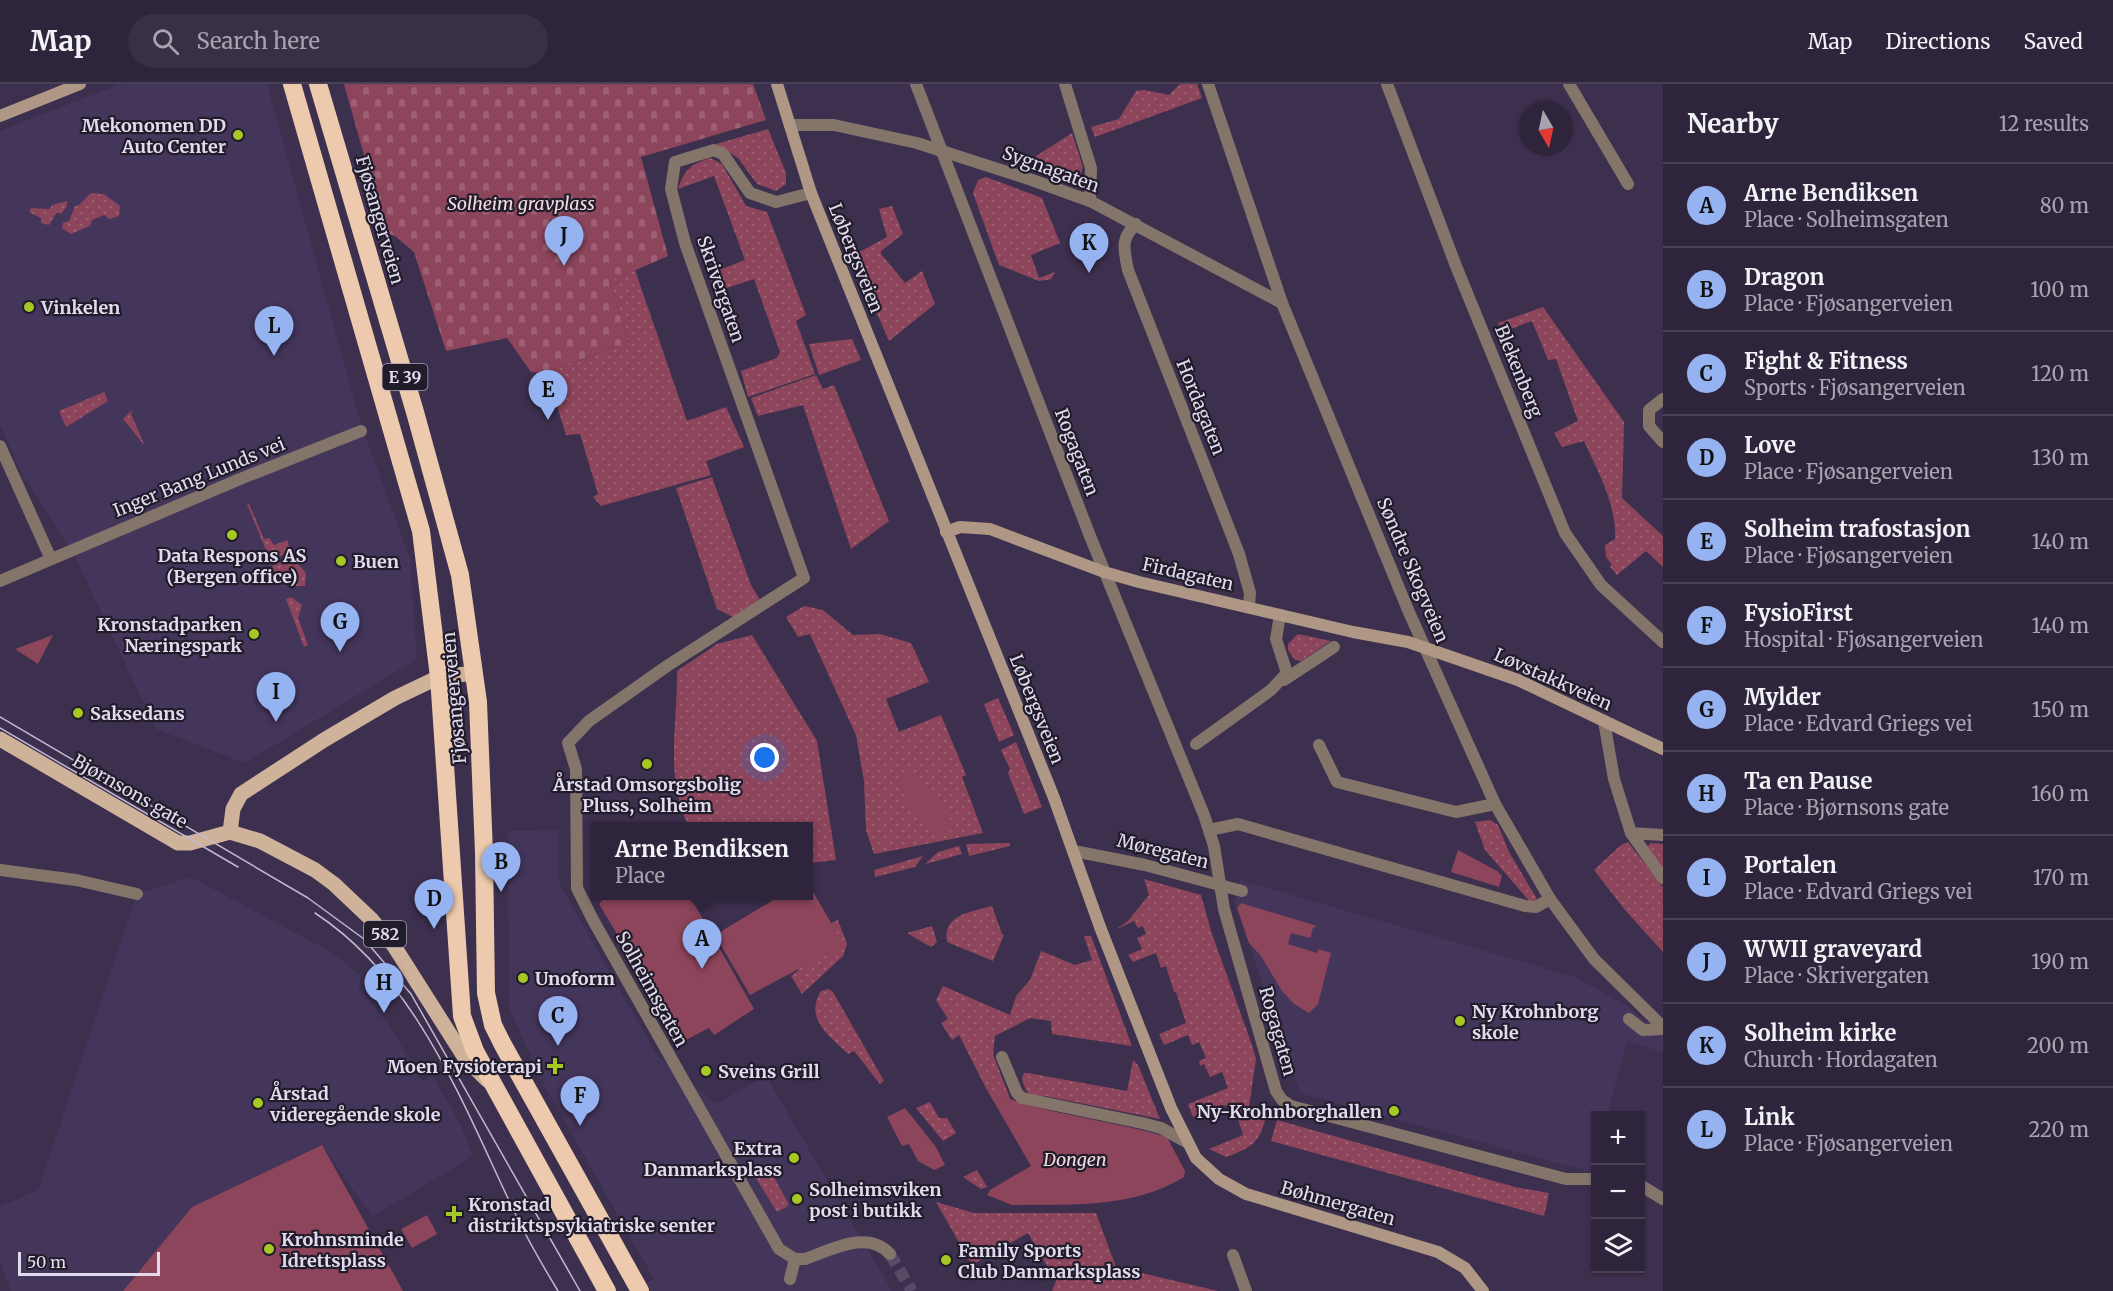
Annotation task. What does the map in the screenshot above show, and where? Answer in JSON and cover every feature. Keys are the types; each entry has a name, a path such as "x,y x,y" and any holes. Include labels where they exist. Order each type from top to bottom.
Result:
{"highway":[{"name":"Fjøsangerveien","path":"292,84 421,531 439,677 459,1000 466,1032 607,1291"},
{"name":"Fjøsangerveien","path":"318,84 460,575 475,673 482,772 484,977 489,1010 502,1045 640,1291"}],"main road":[{"path":"230,832 233,809 241,794 324,740 395,698 439,677 475,673"},
{"name":"Bjørnsons gate","path":"0,739 178,843 189,843 230,832"},
{"name":"582","path":"230,832 260,841 315,870 372,920 394,946 465,1058 494,1087"}],"street":[{"path":"0,116 80,84"},
{"name":"Løbergsveien","path":"777,84 811,194 1074,851 1100,927 1171,1108 1188,1143"},
{"name":"Rogagaten","path":"916,84 945,152 1104,572 1172,732 1209,830 1218,865 1218,884 1276,1091 1282,1100 1291,1106 1566,1179 1591,1179"},
{"path":"1065,84 1091,168 1090,201"},
{"name":"Søndre Skogveien","path":"1208,84 1259,228 1282,303 1426,649 1496,804 1550,899 1594,959 1663,1028"},
{"name":"Blekenberg","path":"1388,84 1456,266 1565,533 1601,585 1663,642"},
{"path":"1569,84 1628,184"},
{"name":"Sygnagaten","path":"790,125 834,125 917,142 1090,201 1282,303"},
{"name":"Skrivergaten","path":"804,578 685,243 674,204 671,174 675,162 714,150 723,154 750,193 776,202 811,194"},
{"name":"Hordagaten","path":"1136,224 1126,233 1122,243 1128,270 1239,554 1250,593 1249,606"},
{"path":"1663,399 1649,410 1649,426 1663,442"},
{"name":"Inger Bang Lunds vei","path":"0,581 50,557 361,431"},
{"path":"0,446 50,557"},
{"name":"Firdagaten","path":"946,532 960,527 990,529 1104,572 1280,615 1408,642 1426,649"},
{"name":"Solheimsgaten","path":"795,1259 779,1249 620,969 578,888 576,769 568,743 589,721 722,628 804,578"},
{"path":"1280,615 1276,639 1287,673 1280,682"},
{"path":"1196,744 1280,682 1334,647"},
{"name":"Løvstakkveien","path":"1426,649 1518,680 1663,748"},
{"path":"1604,721 1614,779 1631,833 1663,878"},
{"path":"1319,745 1337,782 1456,812 1496,804"},
{"path":"1209,830 1238,824 1525,906 1536,908 1550,899"},
{"path":"1631,833 1663,835"},
{"name":"Møregaten","path":"1074,851 1145,865 1242,891"},
{"path":"0,870 76,880 137,894"},
{"path":"1629,1019 1643,1030 1663,1028"},
{"path":"1002,1057 1017,1093 1022,1098 1161,1128 1188,1143"},
{"name":"Bøhmergaten","path":"1188,1143 1196,1158 1208,1170 1246,1194 1429,1248 1463,1266 1483,1291"},
{"path":"1645,1188 1663,1199"},
{"path":"790,1279 795,1259 805,1259 861,1241 877,1243 890,1254"},
{"path":"1233,1255 1246,1291"}],"shaded area":[{"path":"121,84 267,84 360,421 410,559 417,659 245,763 156,729 76,559 20,470 0,424 0,131"},
{"path":"558,830 559,883 658,1057 716,1104 766,1076 892,1291 634,1291 654,1279 541,1079 509,1007 508,831"},
{"name":"Årstad videregående skole","path":"191,877 331,952 361,976 359,987 389,1024 422,1082 433,1076 460,1124 473,1156 372,1217 322,1145 192,1207 123,1291 11,1291 0,1260 0,1207 39,1189 137,894"},
{"name":"Ny Krohnborg skole","path":"1240,880 1575,977 1627,1006 1663,1036 1663,1052 1627,1042 1608,1111 1591,1111 1591,1172 1300,1093 1235,904"}],"green space":[{"name":"Solheim gravplass","path":"344,84 753,84 766,120 641,157 668,256 610,281 628,342 547,373 531,372 507,338 446,351 414,252 395,236 386,233"},
{"path":"1180,84 1197,84 1202,98 1095,137 1091,127 1119,119 1136,91 1144,90 1169,95"},
{"path":"768,129 786,173 786,184 776,191 757,184 738,158 716,144"},
{"path":"1072,133 1083,167 1079,179 1069,183 1039,172 1040,165 1033,158"},
{"path":"710,158 722,164 746,206 767,212 806,315 796,321 815,374 748,397 741,371 777,358 780,352 754,279 715,292 709,274 745,260 714,176 678,189 689,169"},
{"path":"986,177 1042,198 1060,243 1031,255 1039,278 1055,272 1051,279 1039,281 999,265 973,193 978,180"},
{"path":"91,193 104,194 120,206 119,216 109,219 104,215 92,220 90,226 71,234 62,228 63,223 69,221 75,206"},
{"path":"67,201 67,206 61,214 57,212 49,225 41,223 41,218 29,212 31,208 50,209 52,205"},
{"path":"892,206 903,234 881,251 881,254 905,283 922,271 935,304 889,341 852,256 887,237 879,209"},
{"path":"635,270 687,421 726,407 744,447 706,461 711,475 601,506 593,497 598,494 580,434 566,435 547,373 628,342 610,281"},
{"path":"1543,307 1624,422 1622,498 1663,536 1663,567 1646,551 1617,575 1610,567 1612,565 1606,557 1605,545 1615,539 1615,526 1610,501 1600,477 1584,441 1562,447 1554,433 1578,421 1556,359 1548,360 1532,321 1502,332 1498,323"},
{"path":"852,339 861,360 819,375 809,344"},
{"path":"816,375 823,389 834,385 889,521 851,549 803,405 758,416 751,398"},
{"path":"104,392 108,401 66,427 59,411"},
{"path":"132,410 131,414 145,446 123,419"},
{"path":"712,477 751,585 760,600 733,617 717,609 676,488"},
{"path":"247,504 264,539 269,538 274,545 288,540 289,548 285,554 270,560"},
{"path":"286,560 297,563 306,573 305,586 291,586 290,581 278,581 272,566"},
{"path":"291,597 302,605 298,618 308,645 304,647 286,599"},
{"path":"804,606 823,610 853,635 880,634 911,643 929,682 886,699 899,732 941,715 966,775 962,777 983,833 874,854 866,830 864,781 856,735 810,634 798,637 786,617"},
{"path":"1298,634 1331,641 1301,661 1295,660 1288,650 1288,644"},
{"path":"53,635 38,664 15,649"},
{"path":"752,635 817,741 836,860 813,863 813,822 687,822 681,809 674,771 677,671 717,644"},
{"path":"998,698 1014,735 999,742 984,704"},
{"path":"1016,742 1042,807 1024,814 1008,773 1010,769 1001,750"},
{"path":"913,775 959,829 936,835 905,800 901,779"},
{"path":"1490,820 1498,825 1509,852 1537,899 1531,903 1485,850 1475,822"},
{"path":"1628,842 1663,887 1663,952 1625,910 1594,870 1621,845"},
{"path":"1010,843 1010,846 969,856 966,844"},
{"path":"1650,843 1663,844 1663,870 1646,850"},
{"path":"959,846 962,854 925,864 938,852"},
{"path":"1458,850 1497,871 1502,876 1499,887 1451,872"},
{"path":"923,856 915,867 875,877 874,870"},
{"path":"1144,879 1201,895 1211,931 1252,1045 1256,1059 1249,1107 1267,1113 1262,1131 1254,1142 1243,1150 1226,1157 1209,1149 1243,1135 1234,1107 1221,1105 1193,1117 1188,1104 1228,1088 1222,1072 1210,1077 1204,1064 1200,1066 1199,1061 1206,1058 1199,1042 1192,1045 1188,1035 1164,1045 1159,1034 1186,1023 1166,966 1161,968 1156,953 1133,962 1128,955 1142,949 1137,938 1146,934 1143,926 1138,928 1134,921 1117,929 1128,921 1149,895"},
{"path":"813,892 844,945 750,995 715,935 773,900 813,900"},
{"path":"602,900 692,900 754,1009 714,1035 709,1028 682,1042 599,904"},
{"path":"1241,903 1317,926 1313,928 1310,938 1291,933 1288,944 1317,953 1318,949 1331,953 1318,1004 1309,1013 1294,1004 1282,991 1261,956 1249,943 1237,908"},
{"path":"992,906 1004,935 993,961 947,942 949,925 954,920"},
{"path":"838,920 847,944 843,956 802,994 791,976 799,970 772,949"},
{"path":"932,926 937,942 931,947 907,933"},
{"path":"1084,936 1091,936 1132,1046 1052,1034 1051,1021 1030,1018 995,1036 993,1054 1011,1101 987,1090 959,1035 952,1040 941,1023 948,1019 936,1000 943,986 1010,1015 1016,996 1030,980 1041,951 1075,965 1092,960"},
{"path":"828,989 833,992 884,1081 880,1084 854,1051 848,1054 821,1026 815,1010 816,1001 821,991"},
{"path":"1133,1060 1138,1065 1160,1119 1045,1096 1032,1096 1027,1091 1022,1078 1024,1073 1028,1073 1127,1091"},
{"name":"Dongen","path":"987,1090 1030,1105 1167,1137 1185,1171 1184,1177 1143,1195 1101,1203 1012,1205 987,1195 990,1190 1031,1166"},
{"path":"930,1102 939,1118 947,1118 956,1133 943,1141 916,1108"},
{"path":"905,1108 936,1147 945,1165 934,1170 918,1161 909,1144 902,1146 887,1117"},
{"path":"1277,1120 1515,1187 1549,1193 1544,1216 1271,1141"},
{"name":"Krohnsminde Idrettsplass","path":"322,1145 403,1291 123,1291 192,1207"},
{"path":"768,1166 788,1203 788,1206 777,1212 754,1175"},
{"path":"977,1170 987,1187 981,1189 963,1177"},
{"path":"936,1202 974,1213 1096,1213 1116,1267 1218,1291 1052,1291 1056,1281 1028,1233 972,1265"},
{"path":"427,1215 437,1234 412,1248 401,1229"}],"tunnel":[{"path":"890,1254 912,1291"}],"tram line":[{"path":"0,717 308,898 364,939 411,994 580,1291"},
{"path":"0,728 238,867"},
{"path":"315,913 351,941 383,974 411,1010 457,1090 521,1225 558,1291"}],"place":[{"name":"Mekonomen DD Auto Center","path":"238,135"},
{"name":"WWII graveyard","path":"564,266"},
{"name":"Solheim kirke","path":"1089,273"},
{"name":"Vinkelen","path":"29,307"},
{"name":"Link","path":"274,356"},
{"name":"Solheim trafostasjon","path":"548,420"},
{"name":"Data Respons AS (Bergen office)","path":"232,535"},
{"name":"Buen","path":"341,561"},
{"name":"Kronstadparken Næringspark","path":"254,634"},
{"name":"Mylder","path":"340,652"},
{"name":"Saksedans","path":"78,713"},
{"name":"Portalen","path":"276,722"},
{"name":"Årstad Omsorgsbolig Pluss, Solheim","path":"647,764"},
{"name":"Dragon","path":"501,892"},
{"name":"Love","path":"434,929"},
{"name":"Arne Bendiksen","path":"702,969"},
{"name":"Unoform","path":"523,978"},
{"name":"Ta en Pause","path":"384,1013"},
{"name":"Ny Krohnborg skole","path":"1460,1021"},
{"name":"Fight & Fitness","path":"558,1046"},
{"name":"Moen Fysioterapi","path":"555,1066"},
{"name":"Sveins Grill","path":"706,1071"},
{"name":"Årstad videregående skole","path":"258,1103"},
{"name":"Ny-Krohnborghallen","path":"1394,1111"},
{"name":"FysioFirst","path":"580,1126"},
{"name":"Extra Danmarksplass","path":"794,1158"},
{"name":"Solheimsviken post i butikk","path":"797,1199"},
{"name":"Kronstad distriktspsykiatriske senter","path":"454,1214"},
{"name":"Krohnsminde Idrettsplass","path":"269,1249"},
{"name":"Family Sports Club Danmarksplass","path":"946,1260"}]}
